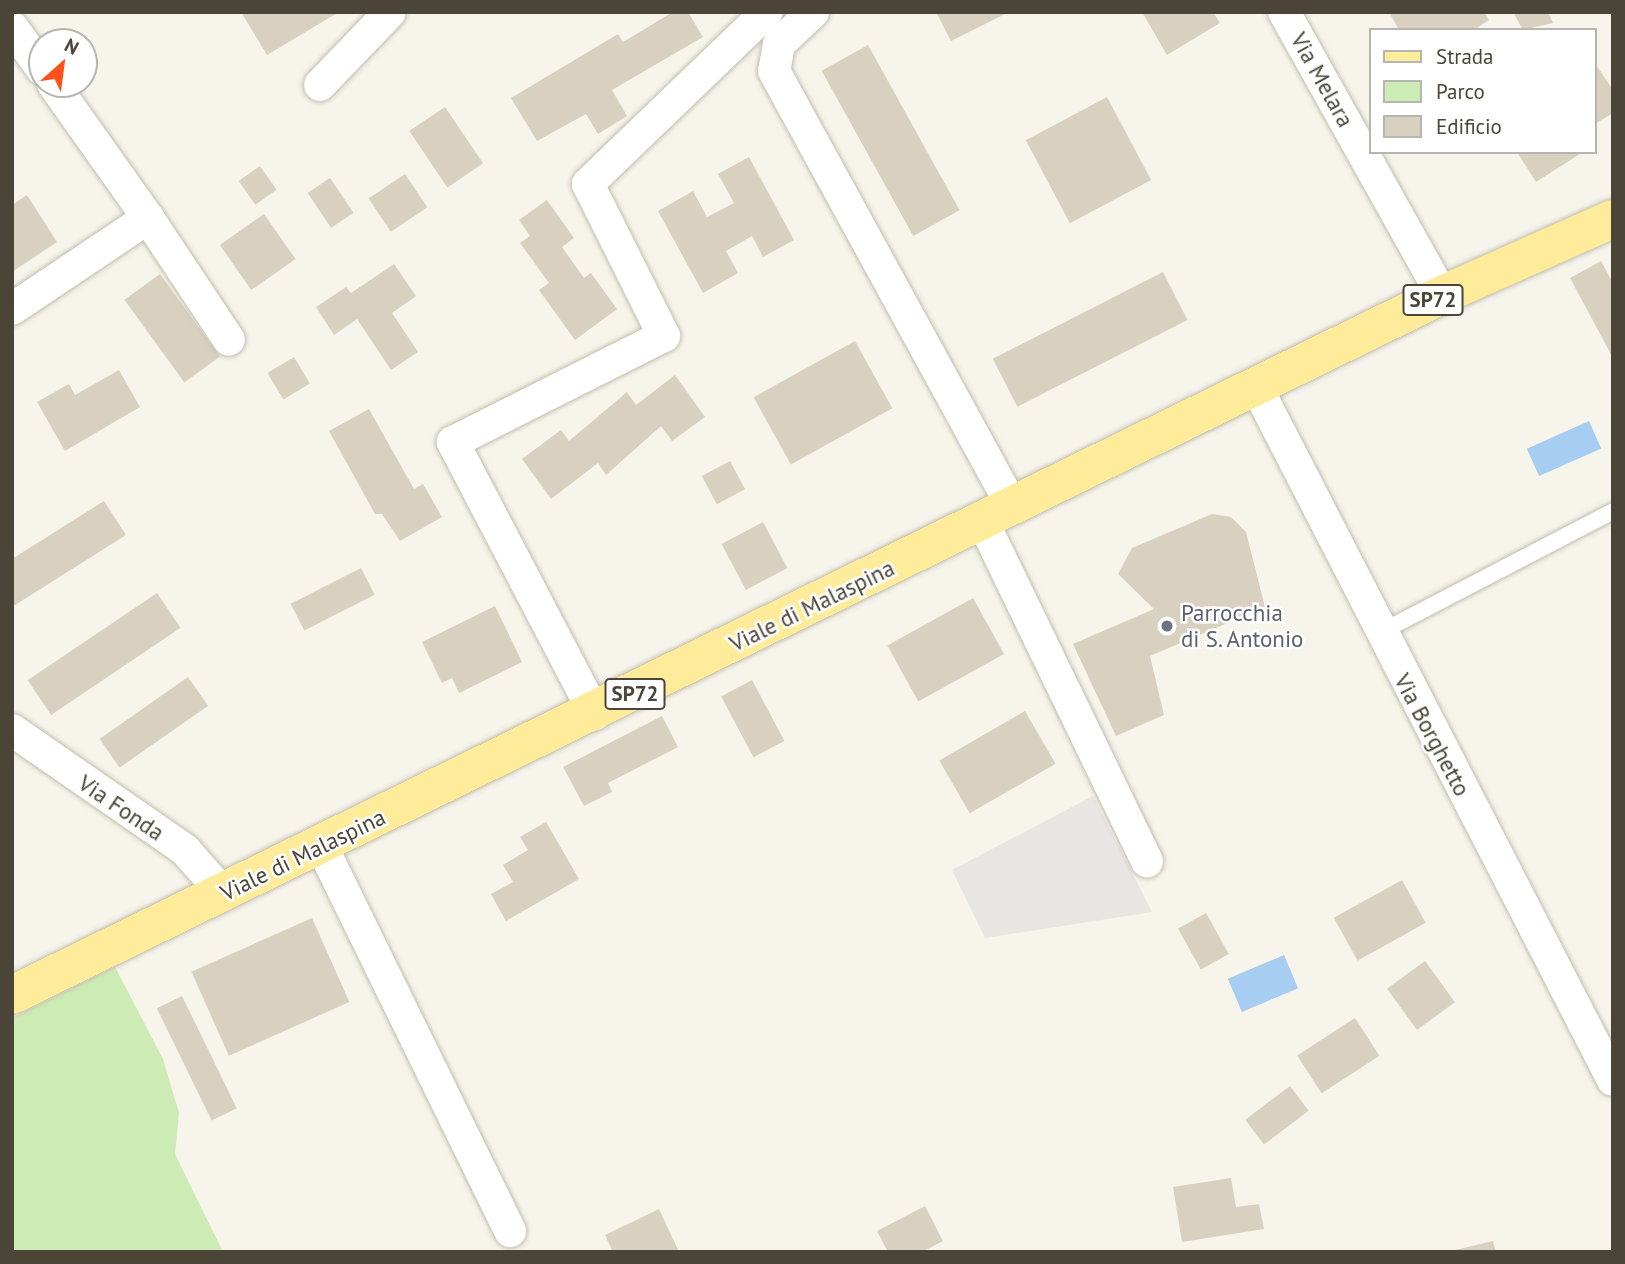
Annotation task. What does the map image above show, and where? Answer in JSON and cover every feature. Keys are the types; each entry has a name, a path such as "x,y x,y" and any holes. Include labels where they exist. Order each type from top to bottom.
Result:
{"main road":[{"name":"Viale di Malaspina","path":"12,995 595,714 1442,295 1613,219"}],"street":[{"path":"320,85 390,12"},
{"path":"595,714 453,442 664,336 588,184 767,12"},
{"path":"813,12 779,44 774,71 998,514 1147,862"},
{"name":"Via Melara","path":"1284,12 1442,295"},
{"path":"12,27 28,49"},
{"path":"63,98 148,218 229,340"},
{"path":"12,309 148,218"},
{"name":"Via Borghetto","path":"1257,388 1379,633 1613,1080"},
{"name":"Via Fonda","path":"12,730 185,850 223,893"},
{"path":"321,845 510,1231"}],"lane":[{"path":"1379,633 1613,511"}],"green space":[{"path":"115,967 163,1059 179,1113 175,1154 223,1252 12,1252 12,1018"}],"shaded area":[{"path":"1093,796 1152,912 985,938 952,870"}],"water":[{"path":"1589,421 1601,448 1539,476 1527,449"},
{"path":"1284,955 1298,988 1242,1012 1228,979"}],"building":[{"path":"241,12 339,12 267,55"},
{"path":"673,12 688,12 703,37 612,90 627,116 598,134 586,114 537,141 511,98 618,34 623,42"},
{"path":"936,12 1009,12 951,41"},
{"path":"1142,12 1213,12 1220,23 1167,55"},
{"path":"1389,12 1484,12 1489,20 1477,28 1398,28"},
{"path":"1513,12 1548,12 1553,23 1532,28 1522,28"},
{"path":"868,45 960,210 913,236 822,71"},
{"path":"1597,66 1613,90 1613,113 1597,123"},
{"path":"1107,97 1151,180 1070,223 1026,140"},
{"path":"445,107 483,163 447,187 409,131"},
{"path":"1518,154 1580,154 1536,182"},
{"path":"749,157 794,240 763,257 752,236 726,251 738,273 703,293 658,211 693,191 707,217 734,203 718,174"},
{"path":"260,166 277,190 255,205 239,181"},
{"path":"405,174 427,207 391,232 369,199"},
{"path":"330,178 353,213 331,228 308,193"},
{"path":"27,195 57,242 12,272 12,205"},
{"path":"547,200 574,238 562,247 584,278 591,273 617,309 575,340 539,290 549,283 520,243 530,236 519,220"},
{"path":"264,214 296,259 251,290 220,245"},
{"path":"1601,261 1613,283 1613,358 1570,278"},
{"path":"394,264 416,296 392,313 418,352 391,370 357,319 334,335 316,307 346,287 351,293"},
{"path":"1163,272 1188,320 1017,407 993,359"},
{"path":"160,274 220,357 184,382 124,300"},
{"path":"855,341 892,408 791,465 754,397"},
{"path":"294,357 310,384 283,400 267,373"},
{"path":"119,370 140,407 65,451 37,402 69,384 75,395"},
{"path":"675,375 705,417 672,441 661,426 606,475 598,463 551,499 522,459 561,430 569,441 627,392 636,405"},
{"path":"369,409 414,489 423,484 442,517 400,541 382,514 375,514 329,431"},
{"path":"730,461 745,489 717,504 702,476"},
{"path":"104,501 126,535 12,607 12,559"},
{"name":"Parrocchia di S. Antonio","path":"1212,514 1231,517 1246,532 1265,607 1150,656 1164,715 1116,736 1073,644 1154,609 1118,574 1132,548"},
{"path":"763,522 787,568 746,590 722,544"},
{"path":"361,568 375,595 304,631 291,604"},
{"path":"157,593 180,628 51,715 28,680"},
{"path":"973,598 1004,654 918,701 887,646"},
{"path":"495,606 522,662 459,693 452,678 442,683 422,642"},
{"path":"188,677 208,706 120,768 100,739"},
{"path":"752,680 784,741 753,757 721,696"},
{"path":"1025,711 1056,764 970,813 939,760"},
{"path":"662,716 678,747 608,783 612,792 584,806 563,767"},
{"path":"546,822 579,879 506,921 491,894 513,882 503,865 528,850 520,837"},
{"path":"1402,880 1426,923 1358,961 1334,918"},
{"path":"1206,913 1229,954 1201,970 1178,929"},
{"path":"312,918 349,1002 229,1056 191,972"},
{"path":"1425,961 1455,1002 1417,1030 1387,989"},
{"path":"182,996 237,1108 212,1121 157,1008"},
{"path":"1355,1018 1380,1056 1322,1093 1297,1056"},
{"path":"1290,1086 1309,1111 1264,1144 1245,1120"},
{"path":"1231,1178 1236,1207 1259,1204 1264,1229 1182,1242 1173,1187"},
{"path":"925,1206 943,1241 922,1252 888,1252 877,1231"},
{"path":"659,1209 679,1252 613,1252 605,1235"},
{"path":"1493,1241 1496,1252 1451,1252 1451,1251"}],"place":[{"name":"Parrocchia di S. Antonio","path":"1167,626"}]}
